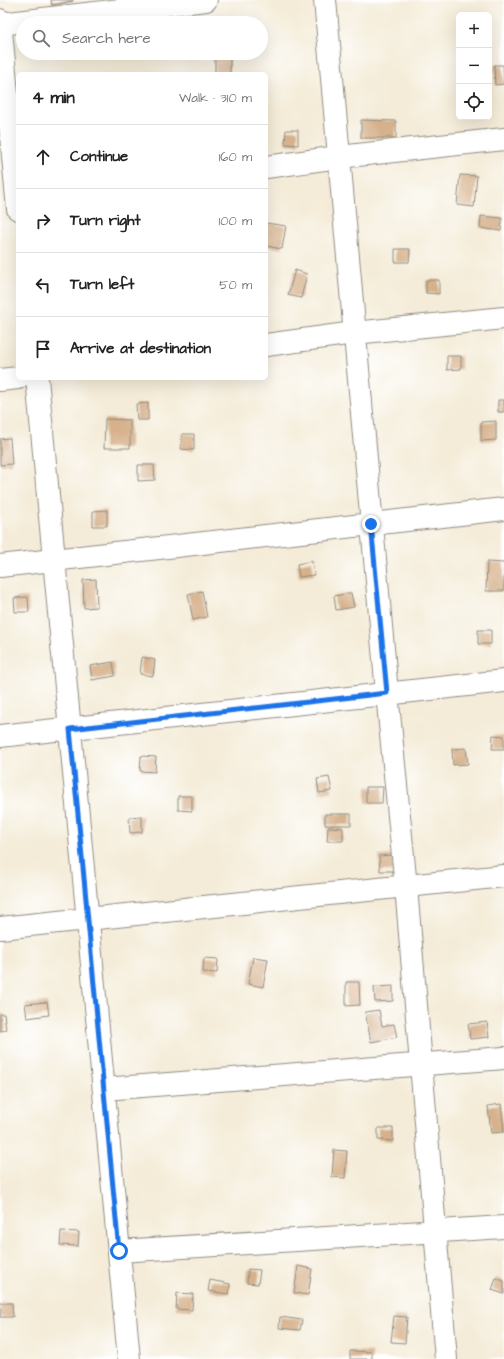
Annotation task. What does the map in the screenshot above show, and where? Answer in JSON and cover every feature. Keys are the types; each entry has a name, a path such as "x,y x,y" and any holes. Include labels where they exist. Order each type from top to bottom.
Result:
{"street":[{"path":"69,16 206,0"},
{"path":"325,0 371,524 422,1065 446,1359"},
{"path":"0,20 13,206"},
{"path":"0,24 16,22"},
{"path":"268,167 339,157 504,139"},
{"path":"268,345 354,333 504,318"},
{"path":"0,380 16,378"},
{"path":"36,380 129,1359"},
{"path":"0,566 504,509"},
{"path":"0,736 504,680"},
{"path":"0,928 504,876"},
{"path":"104,1089 504,1058"},
{"path":"119,1251 504,1227"}],"building":[{"path":"51,0 73,0 73,1 52,5"},
{"path":"215,60 230,60 230,72 215,72"},
{"path":"494,65 503,65 504,84 495,85"},
{"path":"361,120 396,121 396,138 361,138"},
{"path":"286,130 298,130 298,145 285,144"},
{"path":"460,175 477,176 474,207 457,205"},
{"path":"481,216 502,218 501,231 480,228"},
{"path":"268,223 286,226 282,249 268,246"},
{"path":"395,249 410,249 409,262 395,262"},
{"path":"295,270 307,274 301,298 288,295"},
{"path":"426,280 439,280 439,294 426,293"},
{"path":"447,356 461,356 461,369 447,370"},
{"path":"498,400 504,400 504,412 498,412"},
{"path":"148,403 148,420 137,420 136,404"},
{"path":"105,419 130,420 130,448 104,448"},
{"path":"496,421 496,440 481,441 481,422"},
{"path":"182,434 194,434 194,450 181,449"},
{"path":"10,438 12,464 0,465 0,439"},
{"path":"138,465 154,465 155,480 138,481"},
{"path":"107,510 107,526 93,526 93,511"},
{"path":"312,561 314,575 299,577 297,564"},
{"path":"487,562 504,563 504,591 486,591"},
{"path":"96,579 97,607 84,608 83,580"},
{"path":"202,591 207,617 193,620 188,594"},
{"path":"351,593 354,607 336,610 334,596"},
{"path":"28,597 29,612 15,612 14,598"},
{"path":"478,630 491,630 491,644 478,644"},
{"path":"142,657 155,660 153,676 140,674"},
{"path":"113,662 115,676 92,680 90,666"},
{"path":"493,735 504,736 504,749 492,749"},
{"path":"466,748 468,764 453,765 452,749"},
{"path":"141,756 156,757 155,772 140,771"},
{"path":"329,777 332,791 319,793 317,779"},
{"path":"366,787 383,787 382,803 366,803"},
{"path":"178,796 192,796 192,811 178,810"},
{"path":"325,814 351,814 351,825 325,825"},
{"path":"142,816 142,832 130,833 129,817"},
{"path":"328,827 343,828 343,841 327,841"},
{"path":"393,855 394,871 380,871 379,856"},
{"path":"253,957 268,959 263,987 248,984"},
{"path":"204,958 218,959 217,973 203,972"},
{"path":"346,982 359,982 360,1005 346,1006"},
{"path":"393,986 393,1001 375,1002 374,987"},
{"path":"47,1002 49,1015 27,1018 25,1004"},
{"path":"379,1010 382,1026 394,1024 397,1037 371,1042 365,1012"},
{"path":"0,1014 4,1014 6,1030 0,1031"},
{"path":"487,1022 489,1037 470,1039 468,1024"},
{"path":"501,1104 504,1132 491,1133 488,1106"},
{"path":"378,1128 393,1128 393,1141 378,1140"},
{"path":"334,1150 347,1151 345,1178 332,1177"},
{"path":"61,1231 79,1232 78,1246 60,1245"},
{"path":"298,1266 312,1269 308,1295 294,1293"},
{"path":"248,1269 260,1270 258,1284 247,1283"},
{"path":"496,1278 504,1281 504,1294 492,1290"},
{"path":"210,1280 230,1284 229,1294 208,1291"},
{"path":"177,1293 193,1294 192,1310 176,1309"},
{"path":"0,1303 12,1303 13,1317 0,1317"},
{"path":"394,1316 407,1317 405,1343 391,1342"},
{"path":"280,1317 302,1320 300,1330 279,1328"},
{"path":"350,1351 372,1352 372,1359 350,1359"}],"route":[{"path":"119,1251 70,729 387,693 371,524"}]}
